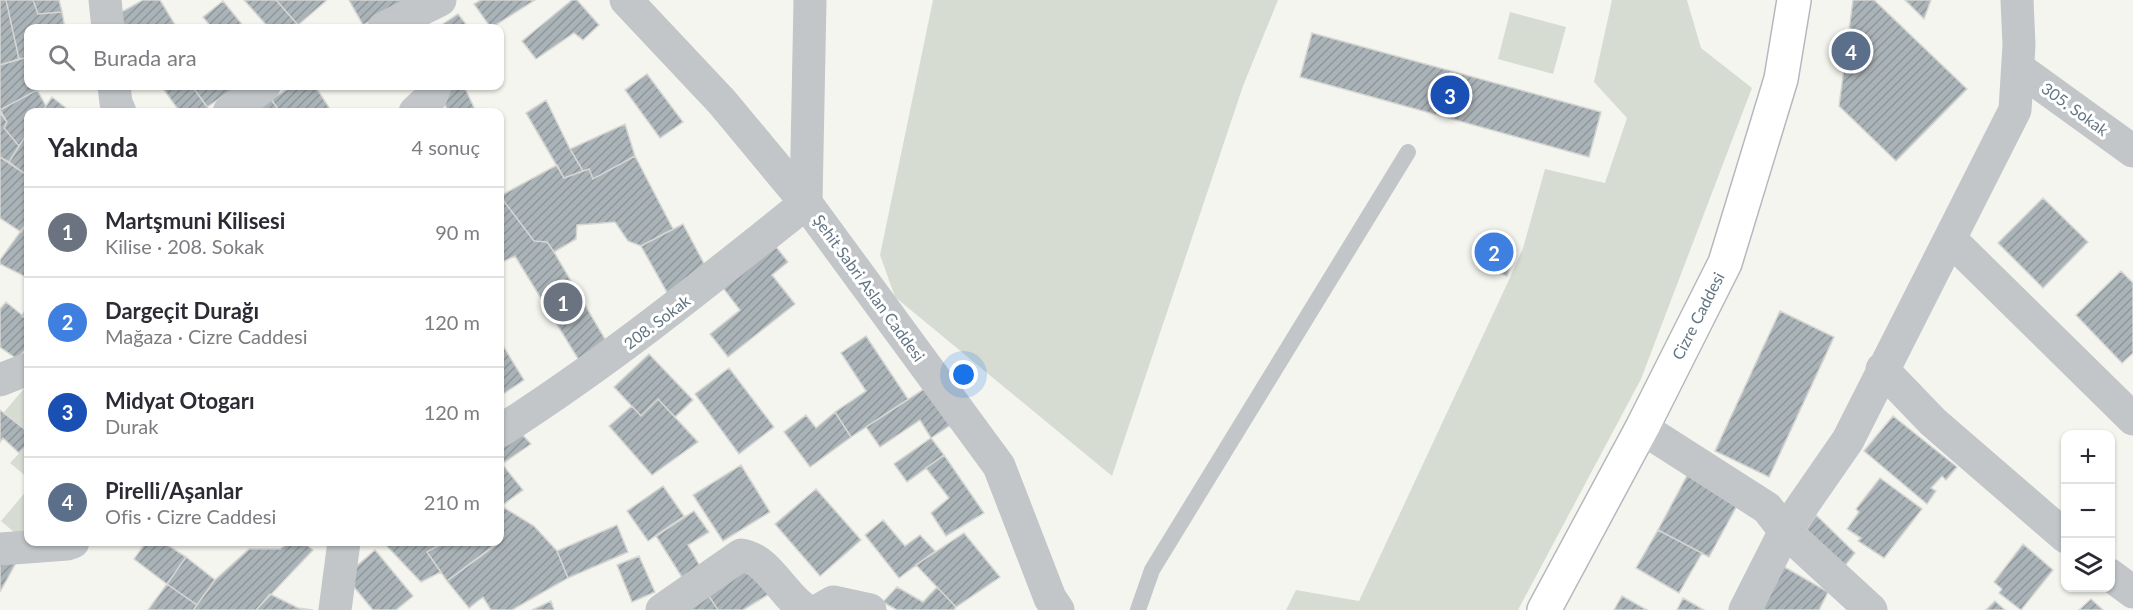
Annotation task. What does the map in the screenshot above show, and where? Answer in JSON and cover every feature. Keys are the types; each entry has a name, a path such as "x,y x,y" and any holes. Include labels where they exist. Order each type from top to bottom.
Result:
{"main road":[{"name":"Cizre Caddesi","path":"1544,610 1642,428 1725,263 1781,79 1794,0"}],"street":[{"path":"105,0 108,24"},
{"path":"404,24 440,0"},
{"name":"Şehit Sabri Aslan Caddesi","path":"626,0 722,102 806,203 999,466 1050,598 1058,610"},
{"path":"806,203 810,0"},
{"path":"1745,610 1785,531 1848,440 2015,110 2018,68 2017,0"},
{"name":"305. Sokak","path":"2018,68 2133,151"},
{"path":"114,90 118,108"},
{"path":"234,108 259,90"},
{"path":"419,108 431,97 434,90"},
{"name":"208. Sokak","path":"504,428 569,387 669,314 806,203"},
{"path":"1950,239 2133,419"},
{"path":"1882,369 1933,422 2061,533"},
{"path":"0,380 24,371"},
{"path":"1642,428 1767,508 1785,531 1871,610"},
{"path":"0,549 40,546"},
{"path":"335,610 343,546"},
{"path":"662,610 741,555 753,557 796,604 806,610"},
{"path":"2115,579 2133,592"},
{"path":"819,610 833,603 870,610"}],"lane":[{"path":"1138,610 1152,570 1408,152"}],"shaded area":[{"path":"933,0 1278,0 1243,86 1112,476 895,297 880,255"},
{"path":"1612,0 1687,0 1701,48 1752,88 1641,379 1518,610 1286,610 1296,590 1359,601 1523,248 1545,169 1605,183 1627,118 1594,82"},
{"path":"1510,12 1566,27 1553,74 1498,59"},
{"path":"24,389 24,429 4,412"},
{"path":"24,448 24,475 10,463"},
{"path":"24,494 24,537 16,534 1,521"}],"building":[{"path":"0,0 6,0 19,59 0,65"},
{"path":"6,0 33,0 38,14 62,12 64,24 24,24 24,58 19,59"},
{"path":"33,0 59,0 62,12 38,14"},
{"path":"143,0 160,0 175,24 124,24 118,14"},
{"path":"244,0 276,0 297,24 265,24"},
{"path":"276,0 326,1 299,24"},
{"path":"349,0 415,0 365,24 362,24"},
{"path":"481,0 535,0 497,24 488,24 474,4"},
{"path":"572,0 577,0 599,25 583,40 574,33 536,59 522,41"},
{"path":"1853,0 1874,0 1967,89 1896,161 1839,106"},
{"path":"1905,0 1931,0 1924,19"},
{"path":"223,1 242,24 209,24 203,17"},
{"path":"458,14 466,24 443,24"},
{"path":"1312,33 1601,112 1589,157 1300,77"},
{"path":"24,58 24,90 37,90 0,110 0,65"},
{"path":"647,74 683,122 660,138 625,90"},
{"path":"37,90 46,106 45,108 24,108 24,138 19,146 4,128 7,122 0,110"},
{"path":"164,90 195,90 208,108 177,108"},
{"path":"195,90 232,90 207,107"},
{"path":"286,90 318,90 329,108 277,108 271,99"},
{"path":"466,90 474,108 446,108 439,91"},
{"path":"52,97 66,108 45,108"},
{"path":"271,99 277,108 255,108"},
{"path":"546,100 583,171 564,178 526,113"},
{"path":"0,113 7,122 4,128 19,146 9,162 0,157"},
{"path":"625,124 635,156 593,179 589,169 583,171 570,149"},
{"path":"24,138 24,173 9,162"},
{"path":"635,156 673,229 641,246 628,241 615,222 577,225 576,239 554,252 547,242 534,241 504,201 504,194 557,165 564,178 589,169 593,179"},
{"path":"0,157 24,173 24,228 21,232 0,218"},
{"path":"2043,198 2088,242 2043,288 1998,243"},
{"path":"504,201 534,241 547,242 609,346 580,362 515,256 504,261"},
{"path":"683,224 709,273 668,294 641,246"},
{"path":"24,227 24,276 0,264 0,260"},
{"path":"1488,240 1516,251 1507,276 1479,266"},
{"path":"773,243 788,262 772,275 795,304 728,357 710,334 740,310 720,284"},
{"path":"2121,271 2133,283 2133,353 2122,363 2076,315"},
{"path":"6,302 24,317 24,351 17,359 0,347 0,309"},
{"path":"1780,311 1834,337 1769,477 1715,451"},
{"path":"866,336 908,399 851,437 835,412 866,391 841,353"},
{"path":"504,348 524,380 504,393"},
{"path":"649,354 693,400 675,417 658,399 641,416 614,387"},
{"path":"729,368 774,427 739,454 695,394"},
{"path":"930,385 955,422 931,438 920,420 880,447 866,427"},
{"path":"658,399 698,442 652,475 609,426 632,406 641,416"},
{"path":"0,410 24,429 24,448 19,453 3,438 0,442"},
{"path":"835,412 851,437 810,467 784,432 806,415 816,428"},
{"path":"1893,416 1957,467 1946,480 1942,476 1931,488 1936,491 1927,504 1864,451"},
{"path":"517,429 531,444 504,463 504,437"},
{"path":"931,438 944,455 907,482 894,464"},
{"path":"944,455 984,513 946,536 931,513 949,498 926,468"},
{"path":"741,465 770,512 723,541 693,495"},
{"path":"504,466 523,490 504,504"},
{"path":"1688,474 1739,502 1709,557 1658,530"},
{"path":"1880,478 1922,509 1884,558 1858,541 1861,538 1847,529 1859,512 1856,509"},
{"path":"663,486 684,516 648,541 627,511"},
{"path":"816,489 861,540 820,576 775,524"},
{"path":"504,508 534,526 557,551 568,578 512,610 491,610 483,597 469,608 447,581 495,546 504,546"},
{"path":"694,511 709,532 688,545 701,568 685,582 656,536"},
{"path":"1816,515 1855,553 1843,568 1804,533"},
{"path":"883,520 905,546 920,535 935,551 899,578 865,535"},
{"path":"617,525 628,552 568,578 557,551"},
{"path":"1658,530 1702,553 1679,593 1636,568"},
{"path":"964,533 1000,577 956,607 916,565"},
{"path":"2023,544 2053,570 2021,610 1999,593 2002,589 1994,582"},
{"path":"143,546 169,546 186,557 167,584 134,559"},
{"path":"284,546 308,546 313,550 256,610 193,610 215,580 249,549 280,549"},
{"path":"387,546 437,546 427,552 441,572 421,582"},
{"path":"438,546 493,546 447,581 427,552"},
{"path":"375,550 413,596 396,610 373,610 345,576"},
{"path":"639,556 655,592 632,602 617,565"},
{"path":"186,557 215,580 197,605 167,584"},
{"path":"0,560 17,561 0,592"},
{"path":"749,562 771,593 743,610 718,610 705,590"},
{"path":"1781,565 1828,592 1819,610 1760,610"},
{"path":"167,584 197,605 193,610 148,610"},
{"path":"897,587 923,602 937,587 956,607 954,610 897,610 883,602"},
{"path":"705,590 718,610 679,610"},
{"path":"270,594 298,608 313,610 256,610"},
{"path":"1622,596 1647,610 1614,610"},
{"path":"1683,598 1704,610 1677,610"},
{"path":"2091,599 2103,610 2079,610"},
{"path":"551,601 554,610 532,610"},
{"path":"1995,601 2005,610 1986,610"}],"place":[{"name":"Pirelli/Aşanlar","path":"1851,51"},
{"name":"Midyat Otogarı","path":"1450,95"},
{"name":"Dargeçit Durağı","path":"1494,252"},
{"name":"Martşmuni Kilisesi","path":"563,302"}]}
